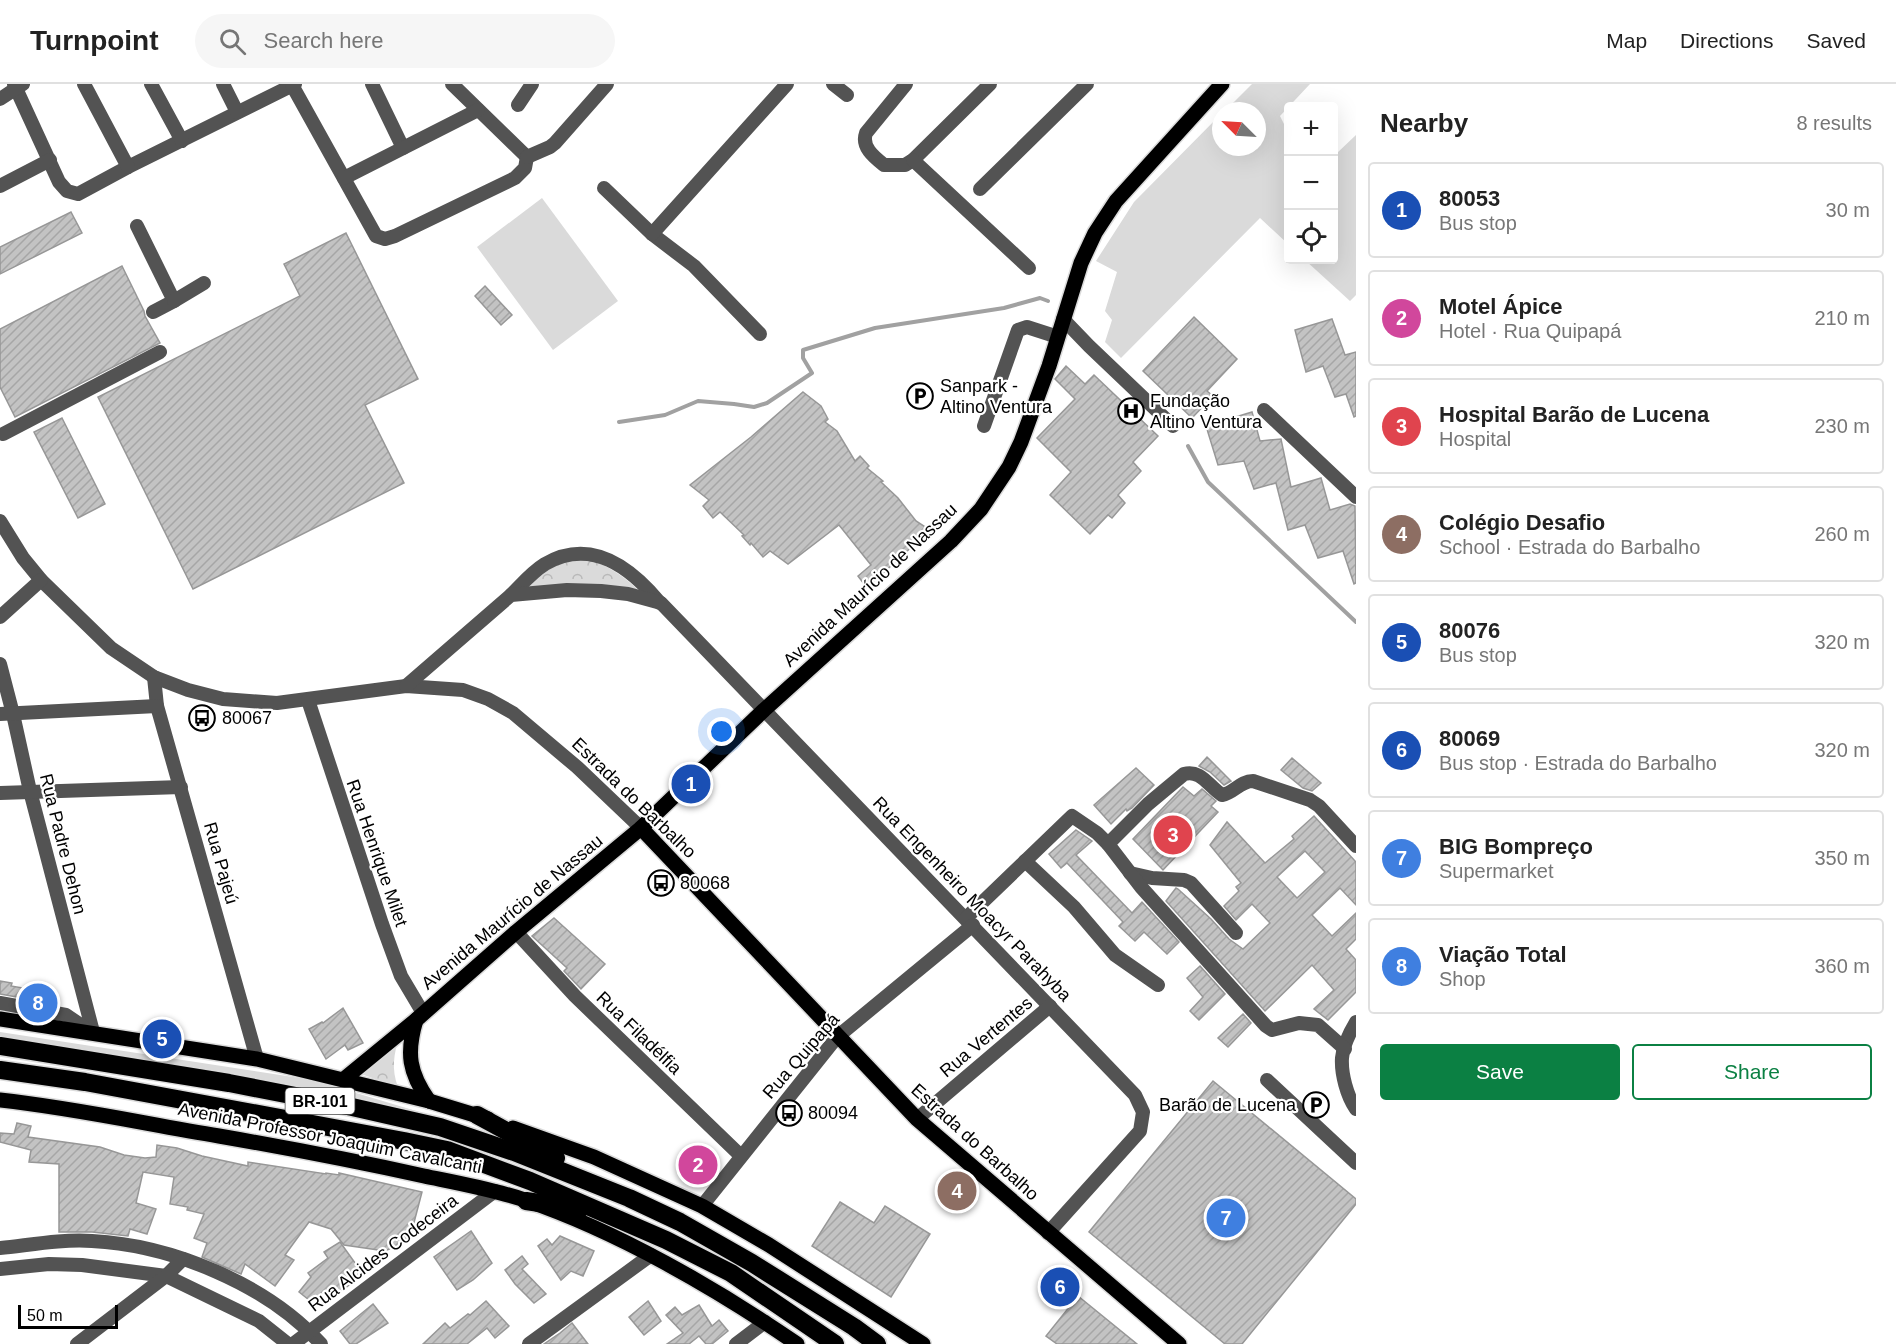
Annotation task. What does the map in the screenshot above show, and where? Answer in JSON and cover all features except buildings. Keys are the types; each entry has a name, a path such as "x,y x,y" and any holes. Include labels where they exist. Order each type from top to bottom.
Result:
{"highway":[{"name":"Avenida Professor Joaquim Cavalcanti","path":"0,1046 229,1083 440,1127 514,1152 628,1198"},
{"name":"Avenida Professor Joaquim Cavalcanti","path":"0,1070 96,1084 447,1150 530,1180 610,1214"},
{"path":"477,1115 628,1198"},
{"name":"BR-101","path":"628,1198 680,1222 752,1263 877,1344"},
{"path":"526,1201 610,1214"},
{"name":"BR-101","path":"610,1214 731,1273 835,1344"}],"main road":[{"name":"Avenida Maurício de Nassau","path":"344,1079 641,828 764,710 951,541 981,508 997,486 1021,442 1081,263 1095,233 1116,201 1222,84"},
{"name":"Estrada do Barbalho","path":"641,828 837,1037 918,1119 1048,1233 1073,1246 1179,1344"},
{"path":"419,1017 411,1037 409,1054 412,1071 429,1101"},
{"path":"0,1019 257,1059 344,1079 477,1115 594,1157 702,1206 779,1251 923,1344"},
{"name":"Avenida Professor Joaquim Cavalcanti","path":"0,1100 52,1106 344,1158 495,1191 567,1216 651,1255 765,1322 796,1344"}],"street":[{"path":"84,84 128,167"},
{"path":"151,84 182,141"},
{"path":"223,84 237,112"},
{"path":"372,84 403,148"},
{"path":"452,84 527,157"},
{"path":"518,105 532,84"},
{"path":"527,157 555,143 607,84"},
{"path":"652,234 787,84"},
{"path":"833,84 847,94"},
{"path":"906,84 864,138 867,148 884,165 905,165 913,160 990,84"},
{"path":"981,189 1087,84"},
{"path":"0,99 18,86 64,189 78,194 293,85 376,236 385,239 506,184 525,168 527,157"},
{"path":"344,178 478,110"},
{"path":"0,186 50,160"},
{"path":"913,160 1029,267"},
{"path":"604,188 652,234 694,266 760,334"},
{"path":"137,226 174,301"},
{"path":"153,312 204,284"},
{"path":"1064,319 1173,426"},
{"path":"984,426 1017,332 1027,327 1058,337"},
{"path":"3,434 160,352"},
{"path":"1264,411 1356,497"},
{"name":"Estrada do Barbalho","path":"0,521 23,558 41,580 111,648 154,677 188,690 223,699 277,703 405,686 463,690 488,699 513,713 577,767 641,828"},
{"name":"Rua Engenheiro Moacyr Parahyba","path":"405,686 545,564 561,557 579,554 598,555 630,572 1136,1095 1143,1112 1143,1121 1134,1138 1048,1233"},
{"path":"0,617 41,580"},
{"path":"511,595 567,590 601,591 628,594 661,603"},
{"name":"Rua Padre Dehon","path":"0,664 7,714 30,791 92,1032"},
{"name":"Rua Pajeú","path":"154,677 157,705 257,1059"},
{"name":"Rua Henrique Milet","path":"308,700 386,935 419,1017"},
{"path":"7,714 157,705"},
{"path":"1345,1049 1318,1025 1299,1023 1272,1030 1266,1026 1130,873 1108,844 1148,804 1184,774 1190,772 1197,774 1222,795 1226,795 1244,782 1253,781 1310,800 1319,806 1356,846"},
{"path":"0,793 181,787"},
{"name":"Rua Quipapá","path":"702,1206 837,1037 969,922 1025,861 1072,816 1097,833 1108,844"},
{"path":"1025,861 1074,907 1115,955 1158,985"},
{"path":"1130,873 1152,879 1184,880 1191,883 1236,933"},
{"name":"Rua Filadélfia","path":"516,932 575,996 741,1156"},
{"path":"0,1003 66,1015 92,1032"},
{"name":"Rua Vertentes","path":"918,1119 1050,1006"},
{"path":"1356,1022 1342,1057 1344,1076 1351,1102 1356,1109"},
{"path":"1267,1080 1356,1162"},
{"name":"Rua Alcides Codeceira","path":"293,1344 495,1191"},
{"path":"0,1248 50,1242 91,1241 130,1245 183,1259 267,1298 290,1314 321,1344"},
{"path":"529,1344 651,1255"},
{"path":"77,1344 166,1276 183,1259"},
{"path":"0,1269 49,1264 82,1265 166,1276 259,1321 288,1344"},
{"path":"736,1344 765,1322"}],"green space":[{"path":"1252,84 1310,84 1293,102 1284,102 1284,112 1280,116 1284,124 1284,240 1260,218 1121,358 1105,342 1112,320 1105,311 1117,272 1096,261 1134,202 1212,123 1212,156 1266,156 1266,102 1234,102"},
{"path":"1356,135 1356,295 1350,301 1309,264 1338,264 1338,152"},
{"path":"542,198 618,301 553,350 477,247"},
{"path":"584,557 615,572 642,594 522,588 548,563"},
{"path":"0,1032 313,1080 446,1120 0,1039"},
{"path":"399,1037 394,1062 394,1074 398,1087 361,1074"}],"waterway":[{"path":"619,422 665,415 698,401 754,407 767,403 812,373 803,358 803,350 875,328 1004,308 1040,298 1048,301"},
{"path":"1188,446 1208,482 1356,622"}],"place":[{"name":"Sanpark - Altino Ventura","path":"920,396"},
{"name":"Fundação Altino Ventura","path":"1131,411"},
{"name":"80067","path":"202,718"},
{"name":"80053","path":"691,784"},
{"name":"Hospital Barão de Lucena","path":"1173,835"},
{"name":"80068","path":"661,883"},
{"name":"Viação Total","path":"38,1003"},
{"name":"80076","path":"162,1039"},
{"name":"Barão de Lucena","path":"1316,1105"},
{"name":"80094","path":"789,1113"},
{"name":"Motel Ápice","path":"698,1165"},
{"name":"Colégio Desafio","path":"957,1191"},
{"name":"BIG Bompreço","path":"1226,1218"},
{"name":"80069","path":"1060,1287"}]}
